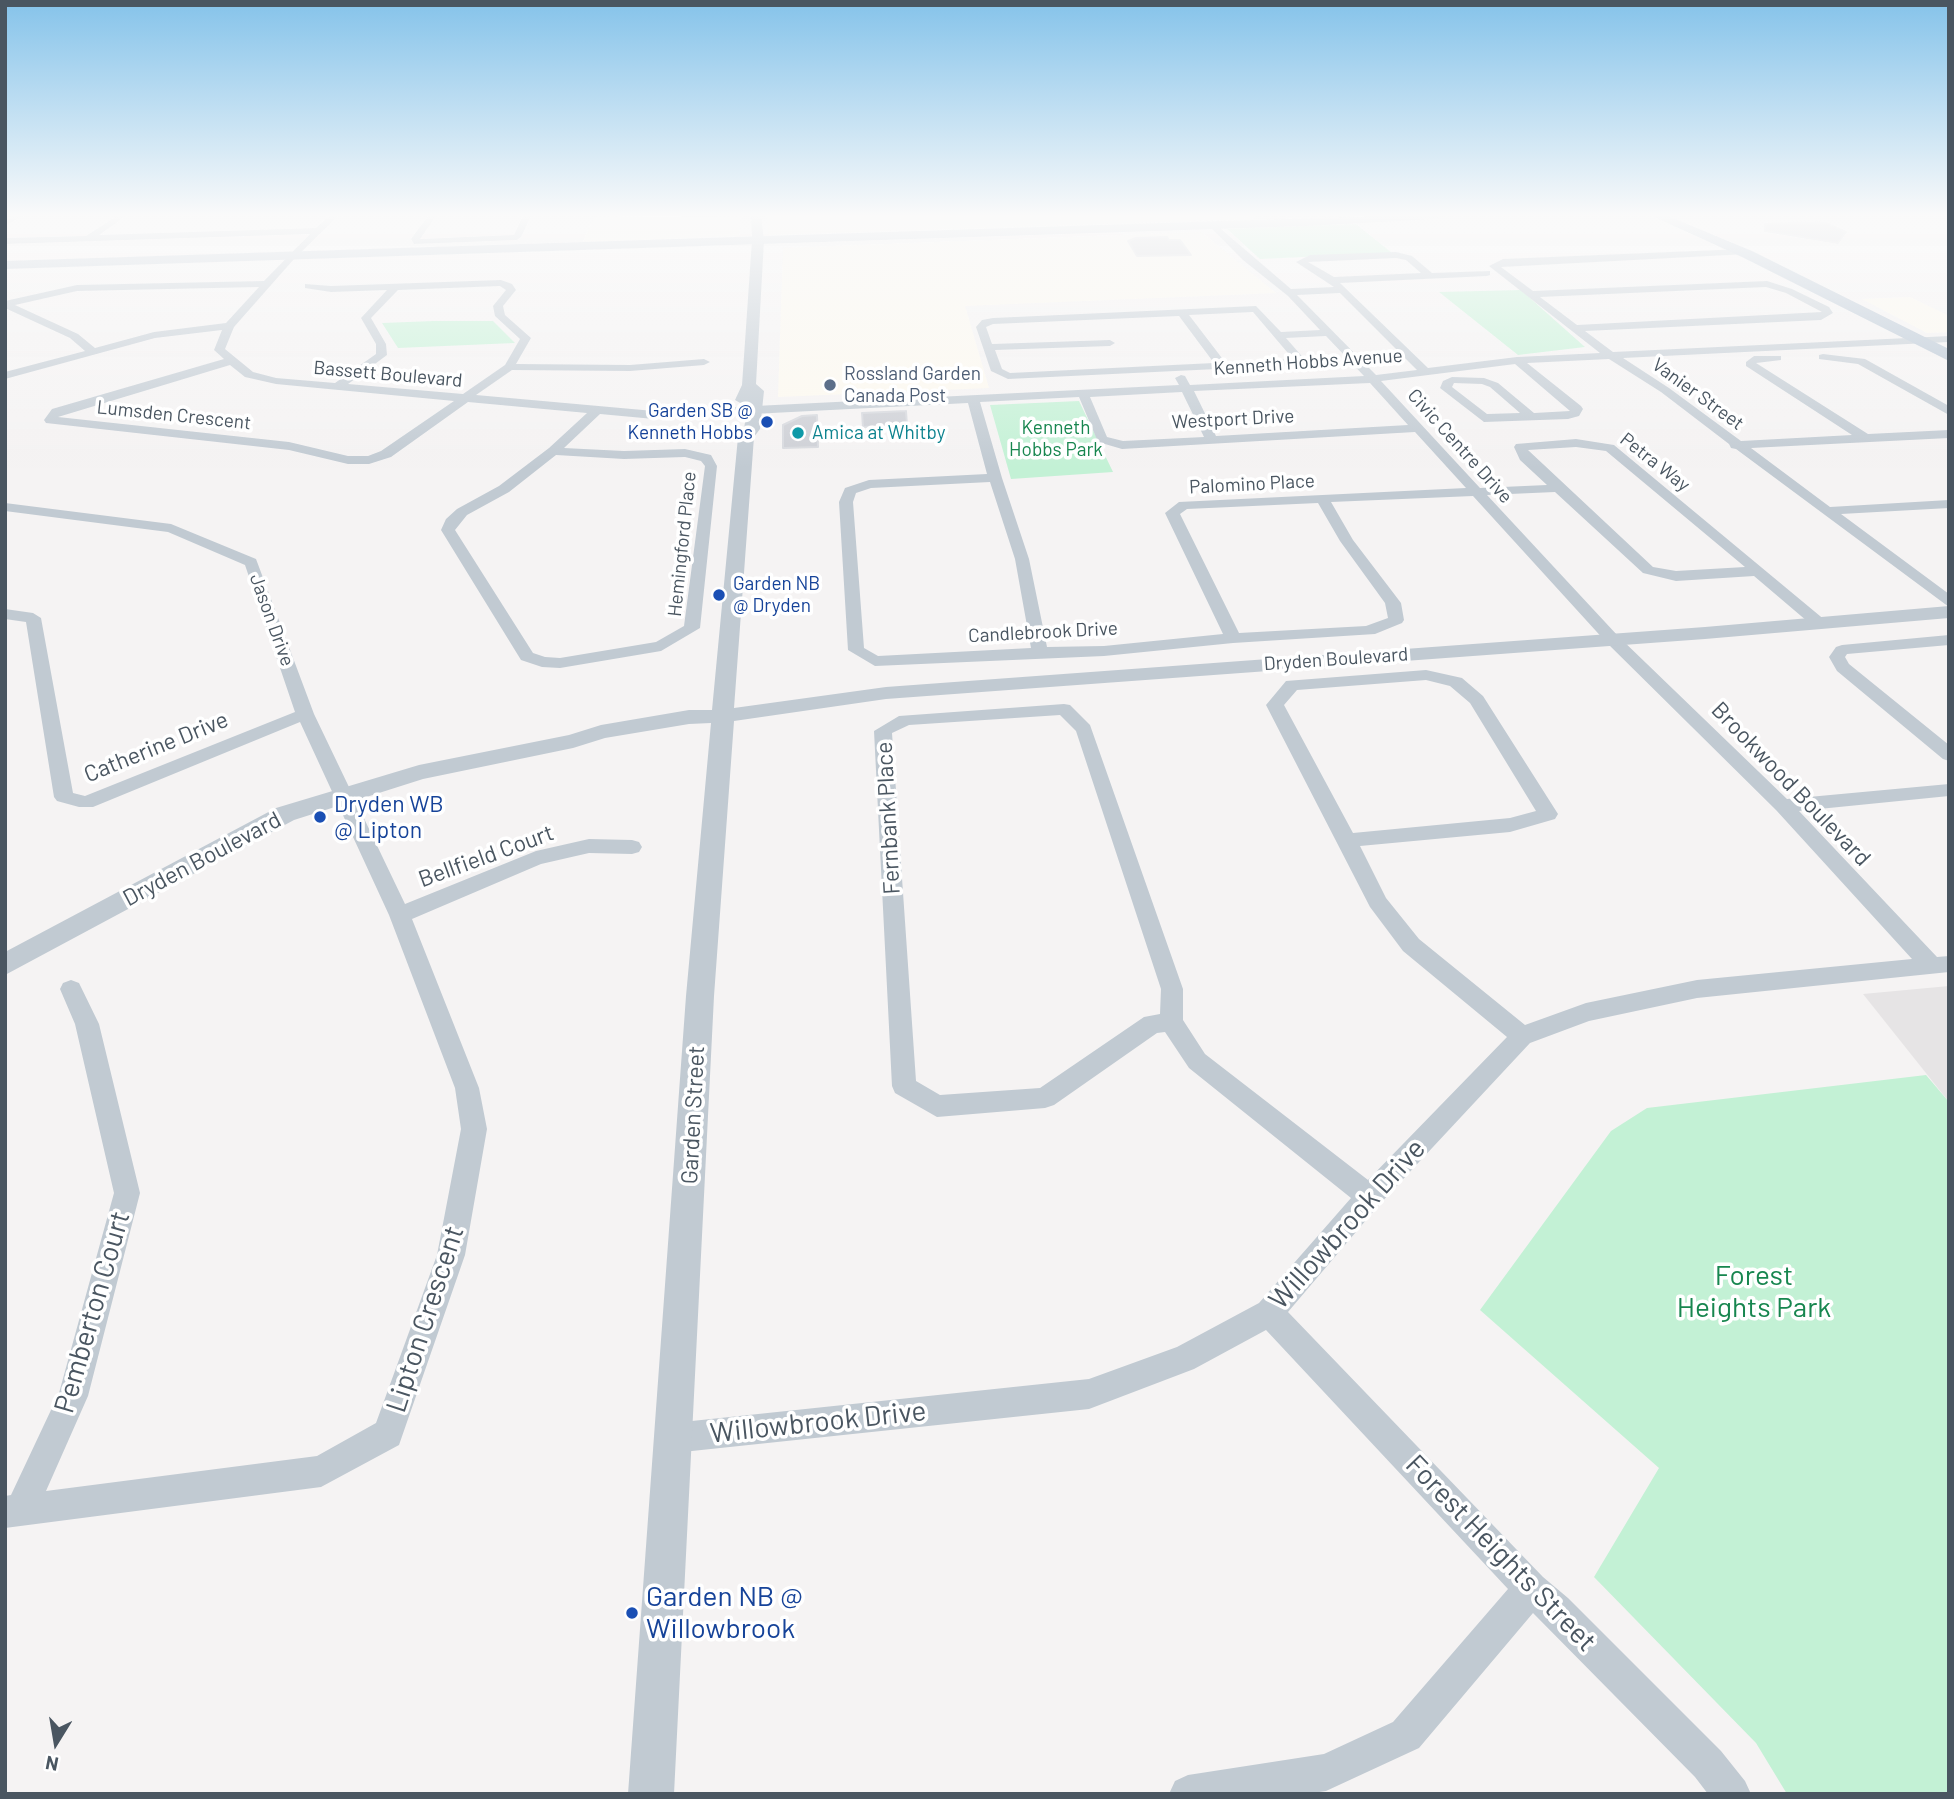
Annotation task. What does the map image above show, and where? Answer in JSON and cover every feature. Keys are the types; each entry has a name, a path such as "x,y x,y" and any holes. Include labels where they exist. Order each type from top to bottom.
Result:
{"main road":[{"path":"1839,300 1949,356"}],"street":[{"path":"6,304 24,300"},
{"path":"230,361 219,350 229,326 252,300"},
{"path":"338,386 382,355 381,344 366,318 383,300"},
{"path":"465,398 509,367 526,338 499,316 498,306 503,300"},
{"name":"Garden Street","path":"651,1794 700,996 746,437 738,430 748,409 744,391 749,386 754,300"},
{"name":"Civic Centre Drive","path":"1296,300 1373,379 1612,639"},
{"path":"1352,300 1425,372"},
{"name":"Vanier Street","path":"1541,300 1609,354 1665,390 1735,445 1949,602"},
{"path":"1575,328 1805,318 1821,317 1828,313 1806,300"},
{"path":"1128,301 1138,314"},
{"path":"6,304 74,336 92,351"},
{"path":"1254,306 1305,366 1222,366 1009,376 997,371 981,327 986,322 1182,313 1254,306"},
{"path":"1182,313 1222,366"},
{"path":"1096,317 1130,371"},
{"path":"5,376 154,335 229,326"},
{"path":"1278,335 1327,333"},
{"name":"Kenneth Hobbs Avenue","path":"748,409 1373,379 1517,360 1949,339"},
{"path":"989,347 1110,343"},
{"path":"1865,438 1750,364 1754,359 1853,358 1949,411"},
{"path":"1517,360 1577,409 1575,413 1568,415 1484,418 1446,387 1447,383 1472,380 1494,385 1531,416"},
{"name":"Bassett Boulevard","path":"230,361 249,375 276,381 596,411 653,415 748,409"},
{"name":"Lumsden Crescent","path":"230,361 56,412 50,420 289,446 348,460 369,460 387,454 465,398"},
{"path":"509,367 630,368 704,362"},
{"path":"1178,369 1212,440"},
{"name":"Westport Drive","path":"1083,393 1102,439 1122,445 1417,428"},
{"path":"973,398 995,478 1022,559 1040,652"},
{"name":"Hemingford Place","path":"553,451 624,456 685,453 706,458 710,466 692,628 675,640 648,648 560,663 542,662 527,656 448,530 451,522 463,512 504,489 553,451 596,411"},
{"path":"1735,445 1949,434"},
{"name":"Petra Way","path":"1758,571 1676,576 1648,570 1525,457 1521,447 1576,443 1610,448 1758,571 1820,624"},
{"name":"Candlebrook Drive","path":"995,478 869,484 850,491 846,502 856,650 875,661 1104,651 1233,638 1369,631 1396,620 1393,603 1347,541 1322,499"},
{"path":"1476,492 1559,488"},
{"name":"Palomino Place","path":"1233,638 1172,513 1184,505 1476,492"},
{"path":"1829,512 1949,504"},
{"name":"Jason Drive","path":"5,507 171,528 251,562 305,713 342,795"},
{"name":"Dryden Boulevard","path":"5,965 285,814 419,772 573,741 612,743 688,730 724,716 886,693 1820,624 1949,612"},
{"name":"Catherine Drive","path":"5,614 33,618 64,797 86,803 305,713"},
{"name":"Brookwood Boulevard","path":"1612,639 1940,965"},
{"path":"1949,640 1842,650 1837,657 1843,667 1949,755"},
{"path":"1348,839 1510,825 1548,814 1477,700 1456,682 1426,675 1292,685 1275,705 1348,839 1377,902 1411,945 1522,1036"},
{"name":"Fernbank Place","path":"1064,709 1084,729 1172,989 1171,1022 1152,1024 1045,1098 937,1106 904,1086 883,731 905,720 1064,709"},
{"path":"1783,806 1949,790"},
{"name":"Lipton Crescent","path":"13,1511 321,1471 388,1434 452,1255 474,1129 467,1088 400,915 342,795"},
{"name":"Bellfield Court","path":"400,915 536,858 589,846 632,847"},
{"name":"Willowbrook Drive","path":"673,1438 1089,1394 1184,1359 1269,1313 1369,1197 1522,1036 1586,1012 1697,989 1940,965"},
{"name":"Pemberton Court","path":"13,1511 74,1396 127,1193 88,1024 71,989"},
{"path":"1171,1022 1197,1061 1369,1197"},
{"name":"Forest Heights Street","path":"1269,1313 1531,1589 1556,1609 1709,1764 1732,1794"},
{"path":"1188,1794 1326,1772 1406,1735 1531,1589"}],"shaded area":[{"path":"781,300 1110,300 965,306 989,388 778,397"},
{"path":"1864,300 1916,300 1949,316 1949,332 1927,333"},
{"path":"1949,986 1949,1102 1863,994"}],"green space":[{"path":"1449,300 1532,300 1585,347 1518,355"},
{"path":"493,321 515,343 398,348 382,323"},
{"name":"Kenneth Hobbs Park","path":"1079,401 1113,472 1011,479 990,405"},
{"name":"Forest Heights Park","path":"1926,1075 1949,1102 1949,1794 1787,1794 1756,1743 1594,1577 1659,1468 1480,1310 1611,1131 1647,1108"}],"building":[{"path":"906,411 907,425 863,427 862,413"},
{"path":"817,415 818,447 783,448 783,425 802,416"}],"place":[{"name":"Rossland Garden Canada Post","path":"830,385"},
{"name":"Garden SB @ Kenneth Hobbs","path":"767,422"},
{"name":"Amica at Whitby","path":"798,433"},
{"name":"Garden NB @ Dryden","path":"719,595"},
{"name":"Dryden WB @ Lipton","path":"320,817"},
{"name":"Garden NB @ Willowbrook","path":"632,1613"}]}
